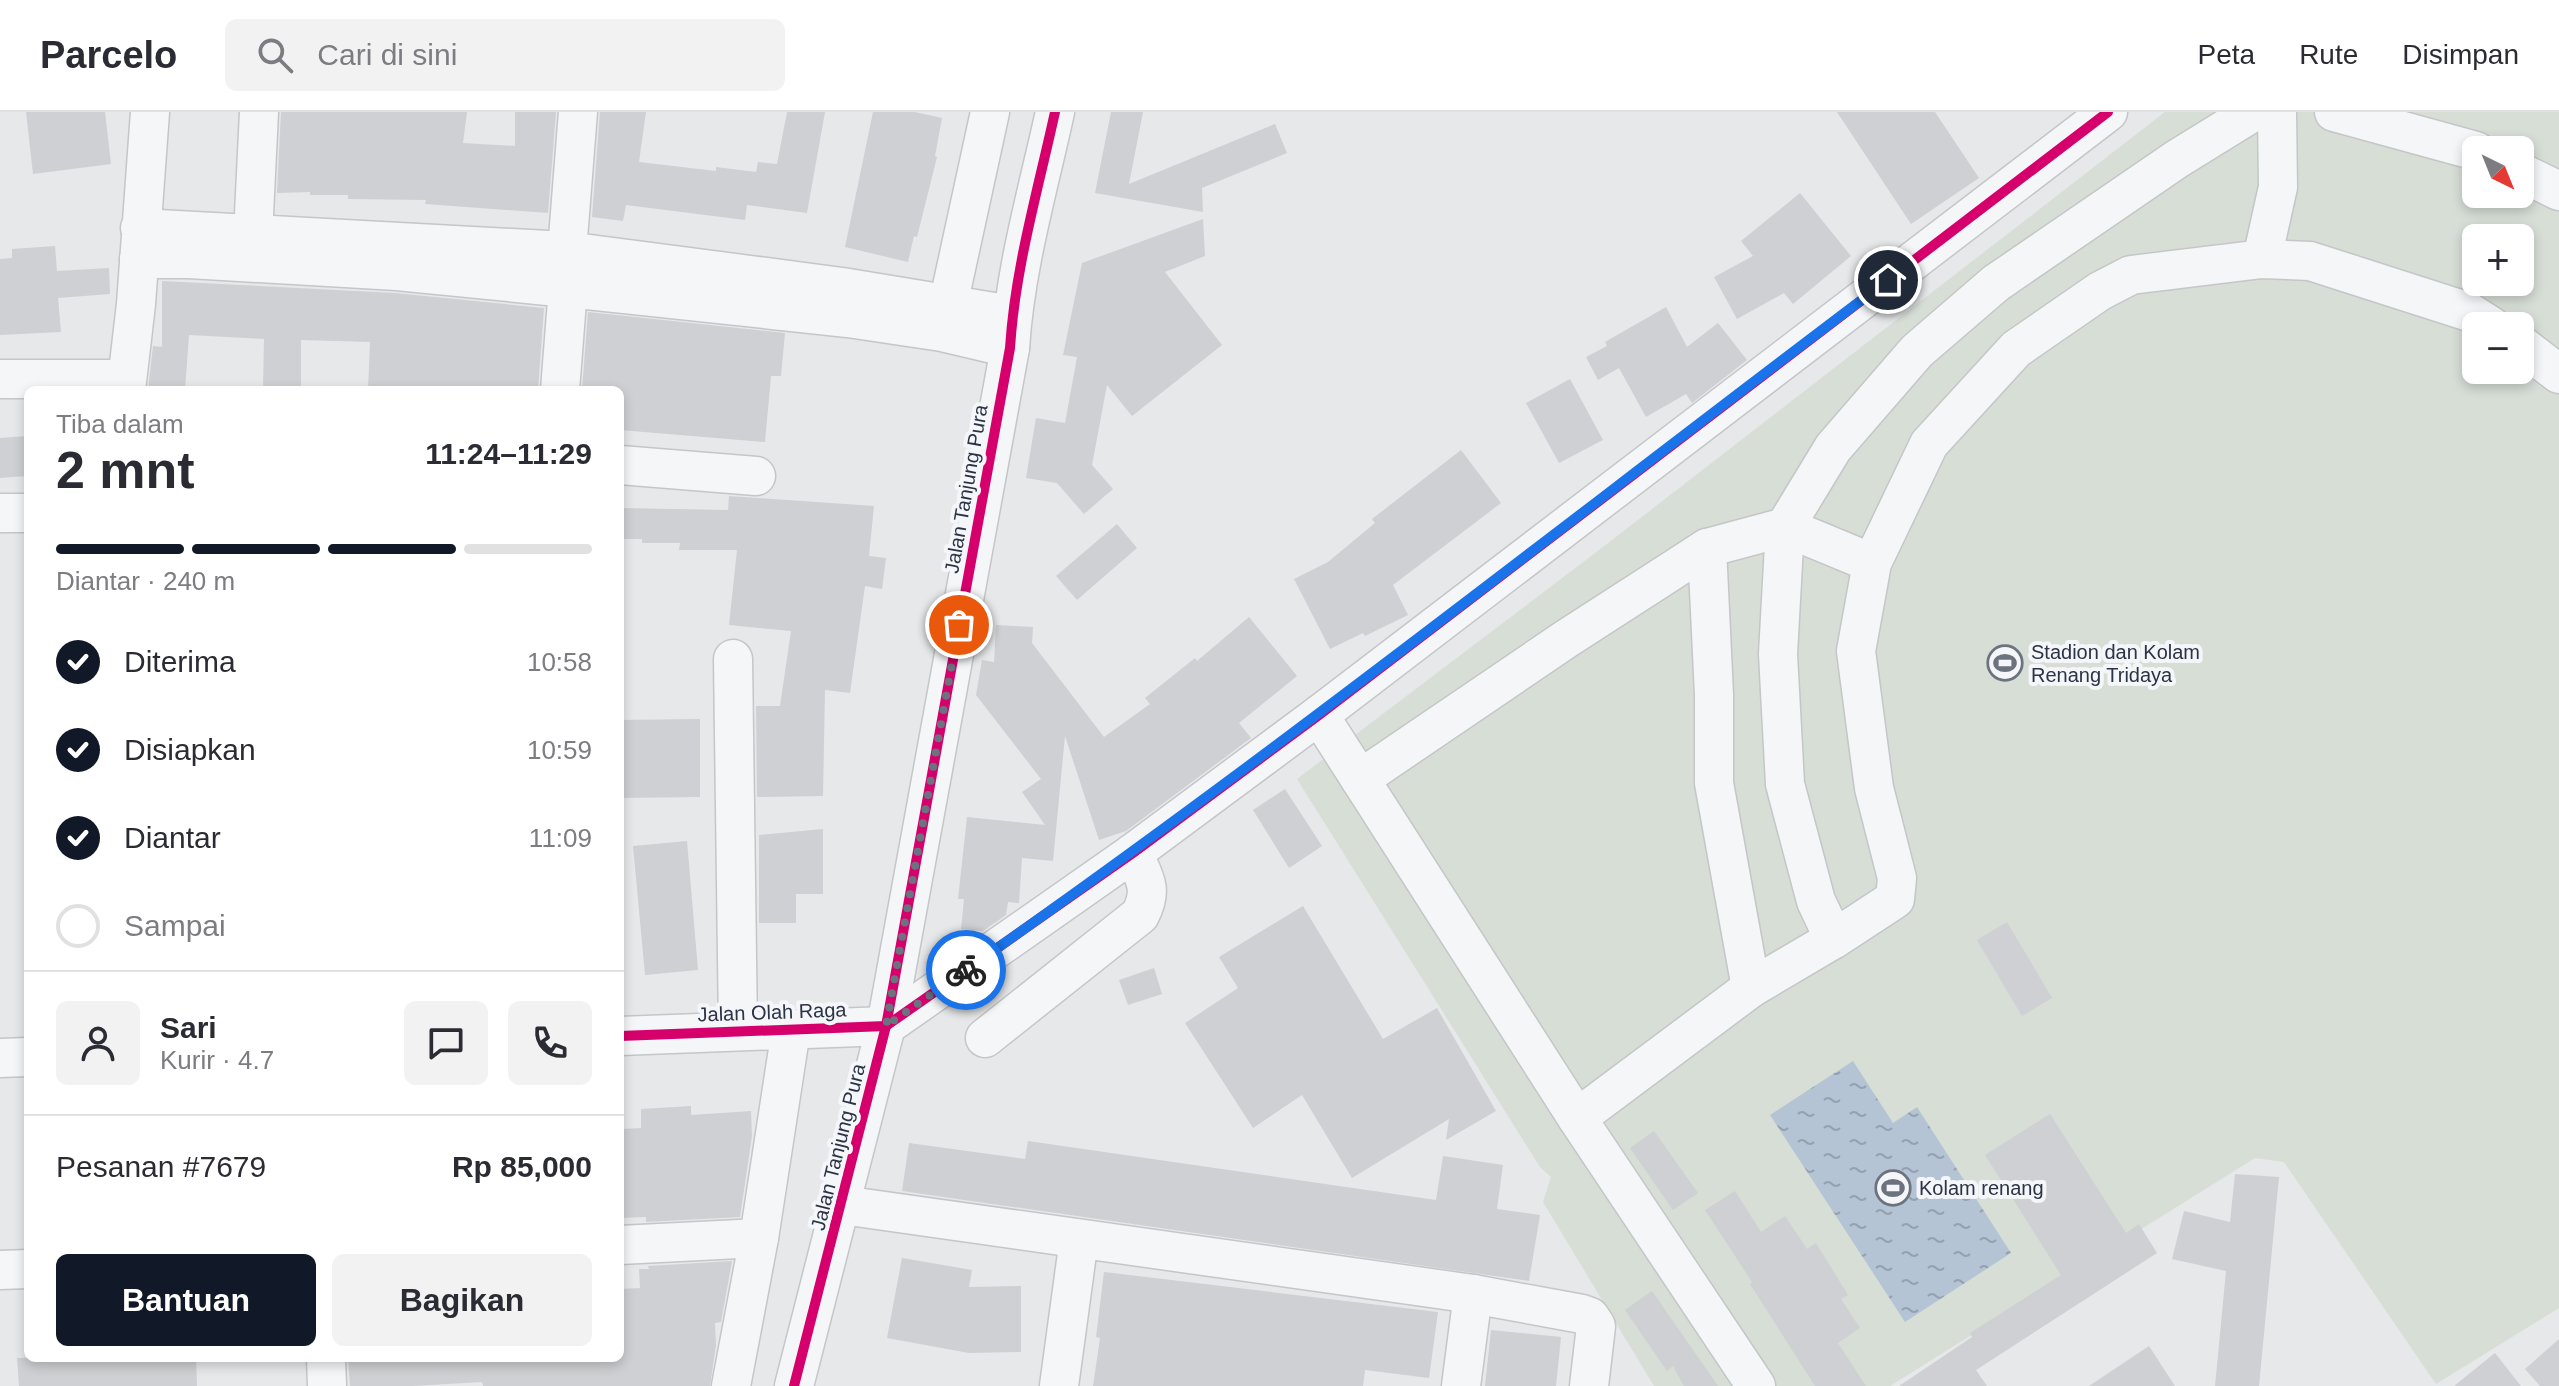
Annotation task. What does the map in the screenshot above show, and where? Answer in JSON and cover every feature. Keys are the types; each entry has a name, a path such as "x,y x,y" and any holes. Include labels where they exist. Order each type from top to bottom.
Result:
{"street":[{"path":"0,379 126,384 150,112"},
{"path":"253,235 259,112"},
{"path":"560,386 578,112"},
{"path":"945,318 990,112"},
{"path":"886,1026 1133,853 1319,715 2108,112"},
{"path":"1834,939 1816,901 1785,784 1778,654 1785,527 1833,448 1917,351 1996,283 2177,159 2253,112"},
{"path":"2262,259 2278,187 2277,112"},
{"path":"2334,112 2462,147"},
{"name":"Jalan Tanjung Pura","path":"794,1386 886,1026 1011,332 1060,115"},
{"path":"2534,179 2559,191"},
{"path":"140,243 194,229 253,235 401,240 567,251 828,285 945,318 1011,332"},
{"path":"140,243 189,259 397,271 848,318 945,318"},
{"path":"1577,1118 1751,988 1895,899 1897,878 1874,788 1856,651 1872,563 1929,444 2016,349 2100,291 2131,275 2262,259 2310,261 2469,312"},
{"path":"2534,355 2559,374"},
{"path":"624,465 756,476"},
{"path":"0,513 24,513"},
{"path":"1360,779 1707,548 1785,527 1872,563"},
{"path":"1707,548 1714,695 1714,783 1751,988"},
{"path":"733,659 738,1031"},
{"path":"1319,715 1577,1118 1756,1386"},
{"path":"985,1038 1140,915 1148,900 1147,884 1133,853"},
{"name":"Jalan Olah Raga","path":"624,1036 886,1026"},
{"path":"731,1386 759,1238 791,1030"},
{"path":"0,1058 24,1057"},
{"path":"842,1205 1473,1294 1590,1317 1596,1326 1589,1386"},
{"path":"624,1245 759,1238"},
{"path":"1059,1386 1079,1239"},
{"path":"0,1270 24,1269"},
{"path":"1461,1386 1473,1294"},
{"path":"326,1362 327,1386"}],"shaded area":[{"name":"Stadion dan Kolam Renang Tridaya","path":"2165,112 2559,112 2559,1308 2436,1384 2284,1162 2255,1158 1890,1386 1654,1386 1543,1202 1551,1177 1540,1167 1297,779 1603,547"}],"water":[{"name":"Kolam renang","path":"1853,1061 1893,1123 1917,1107 2011,1253 1905,1322 1770,1115"}],"building":[{"path":"26,112 105,112 111,164 33,174"},
{"path":"281,112 467,112 463,143 515,146 515,112 556,112 548,213 425,204 426,200 348,199 348,195 277,193"},
{"path":"600,112 646,112 639,162 716,171 716,167 756,172 758,162 777,164 787,112 825,112 807,213 747,205 745,220 626,205 623,221 592,217"},
{"path":"873,112 915,112 942,118 937,157 908,262 845,247"},
{"path":"1111,112 1143,112 1129,184 1275,124 1287,153 1202,188 1203,212 1095,193"},
{"path":"1837,112 1935,112 1979,178 1911,224"},
{"path":"1800,193 1851,256 1793,304 1784,293 1737,319 1714,277 1753,256 1741,241"},
{"path":"1203,219 1205,256 1165,272 1222,345 1132,416 1107,385 1092,465 1113,489 1084,514 1057,483 1026,478 1036,418 1065,423 1077,357 1063,355 1082,263"},
{"path":"55,246 57,271 109,268 110,294 58,298 61,332 0,335 0,259 12,258 12,249"},
{"path":"162,281 395,293 544,308 538,386 368,386 370,342 301,340 301,386 263,386 264,339 189,335 185,386 148,386 153,346 162,347"},
{"path":"1666,307 1687,347 1718,323 1747,360 1692,403 1686,394 1646,417 1619,368 1598,380 1586,357 1607,346 1605,342"},
{"path":"588,312 785,333 781,376 771,376 765,442 624,430 624,386 582,386"},
{"path":"1570,379 1603,440 1559,463 1526,403"},
{"path":"24,436 24,476 0,478 0,438"},
{"path":"1461,450 1501,503 1393,585 1408,615 1330,649 1294,579 1328,562 1375,523 1372,519"},
{"path":"729,496 874,506 869,556 886,558 882,589 865,586 850,693 825,690 823,796 757,797 756,706 780,706 791,631 729,625 737,550 679,550 680,543 642,543 642,539 624,539 624,508 728,510"},
{"path":"1117,524 1137,548 1077,600 1056,576"},
{"path":"1249,617 1297,676 1239,723 1251,738 1126,831 1099,840 1065,736 1053,861 1022,858 1019,903 1008,902 1006,915 983,931 961,929 964,899 958,899 967,817 1045,825 1022,792 1041,779 976,695 982,660 994,662 996,625 1033,627 1032,643 1104,737 1150,704 1145,698 1195,658 1197,661"},
{"path":"700,719 700,797 624,798 624,720"},
{"path":"1285,789 1322,846 1289,868 1253,810"},
{"path":"823,829 823,894 796,894 796,923 759,923 759,835"},
{"path":"687,841 698,970 645,975 633,846"},
{"path":"1303,906 1383,1039 1437,1008 1496,1111 1446,1140 1449,1119 1352,1178 1302,1095 1253,1128 1185,1023 1238,988 1219,957"},
{"path":"2007,922 2052,998 2022,1016 1977,940"},
{"path":"1154,968 1162,994 1128,1005 1119,980"},
{"path":"691,1106 691,1115 751,1111 752,1136 740,1217 646,1222 646,1217 624,1218 624,1129 641,1128 641,1109"},
{"path":"2050,1114 2126,1233 2139,1224 2157,1253 1976,1370 1987,1386 1899,1386 1972,1337 1970,1333 2061,1275 1985,1155"},
{"path":"1654,1131 1698,1193 1673,1210 1630,1148"},
{"path":"1028,1141 1436,1200 1443,1156 1503,1165 1497,1209 1540,1215 1529,1281 902,1191 909,1143 1025,1159"},
{"path":"2235,1174 2279,1177 2259,1386 2215,1386 2226,1271 2172,1259 2184,1211 2230,1222"},
{"path":"1735,1191 1761,1232 1785,1216 1807,1249 1816,1243 1848,1295 1841,1299 1860,1328 1838,1343 1866,1386 1815,1386 1705,1210"},
{"path":"902,1258 972,1270 969,1287 1021,1286 1021,1352 969,1353 887,1338"},
{"path":"732,1261 721,1322 715,1323 716,1345 710,1386 483,1386 482,1382 350,1386 348,1362 624,1362 624,1289 640,1288 639,1269 649,1269 648,1266"},
{"path":"1104,1272 1438,1312 1429,1378 1365,1370 1363,1386 1093,1386"},
{"path":"1652,1291 1718,1386 1684,1386 1673,1366 1667,1371 1625,1310"},
{"path":"1491,1330 1561,1337 1556,1386 1485,1386"},
{"path":"2559,1339 2559,1386 2540,1386 2525,1369"},
{"path":"2149,1346 2175,1386 2089,1386"},
{"path":"2495,1353 2521,1386 2454,1386"},
{"path":"17,1358 24,1358 24,1362 196,1362 197,1386 19,1386"}],"cycle path":[{"path":"794,1386 886,1026 1010,348 1022,259 1055,112"},
{"path":"624,1036 886,1026 1133,853 1319,715 2108,112"}],"way so far":[{"path":"959,625 886,1026 966,970"}],"place":[{"name":"Stadion dan Kolam Renang Tridaya","path":"2005,663"},
{"name":"Kolam renang","path":"1893,1188"}],"route":[{"path":"966,970 1133,853 1319,715 1888,280"}]}
